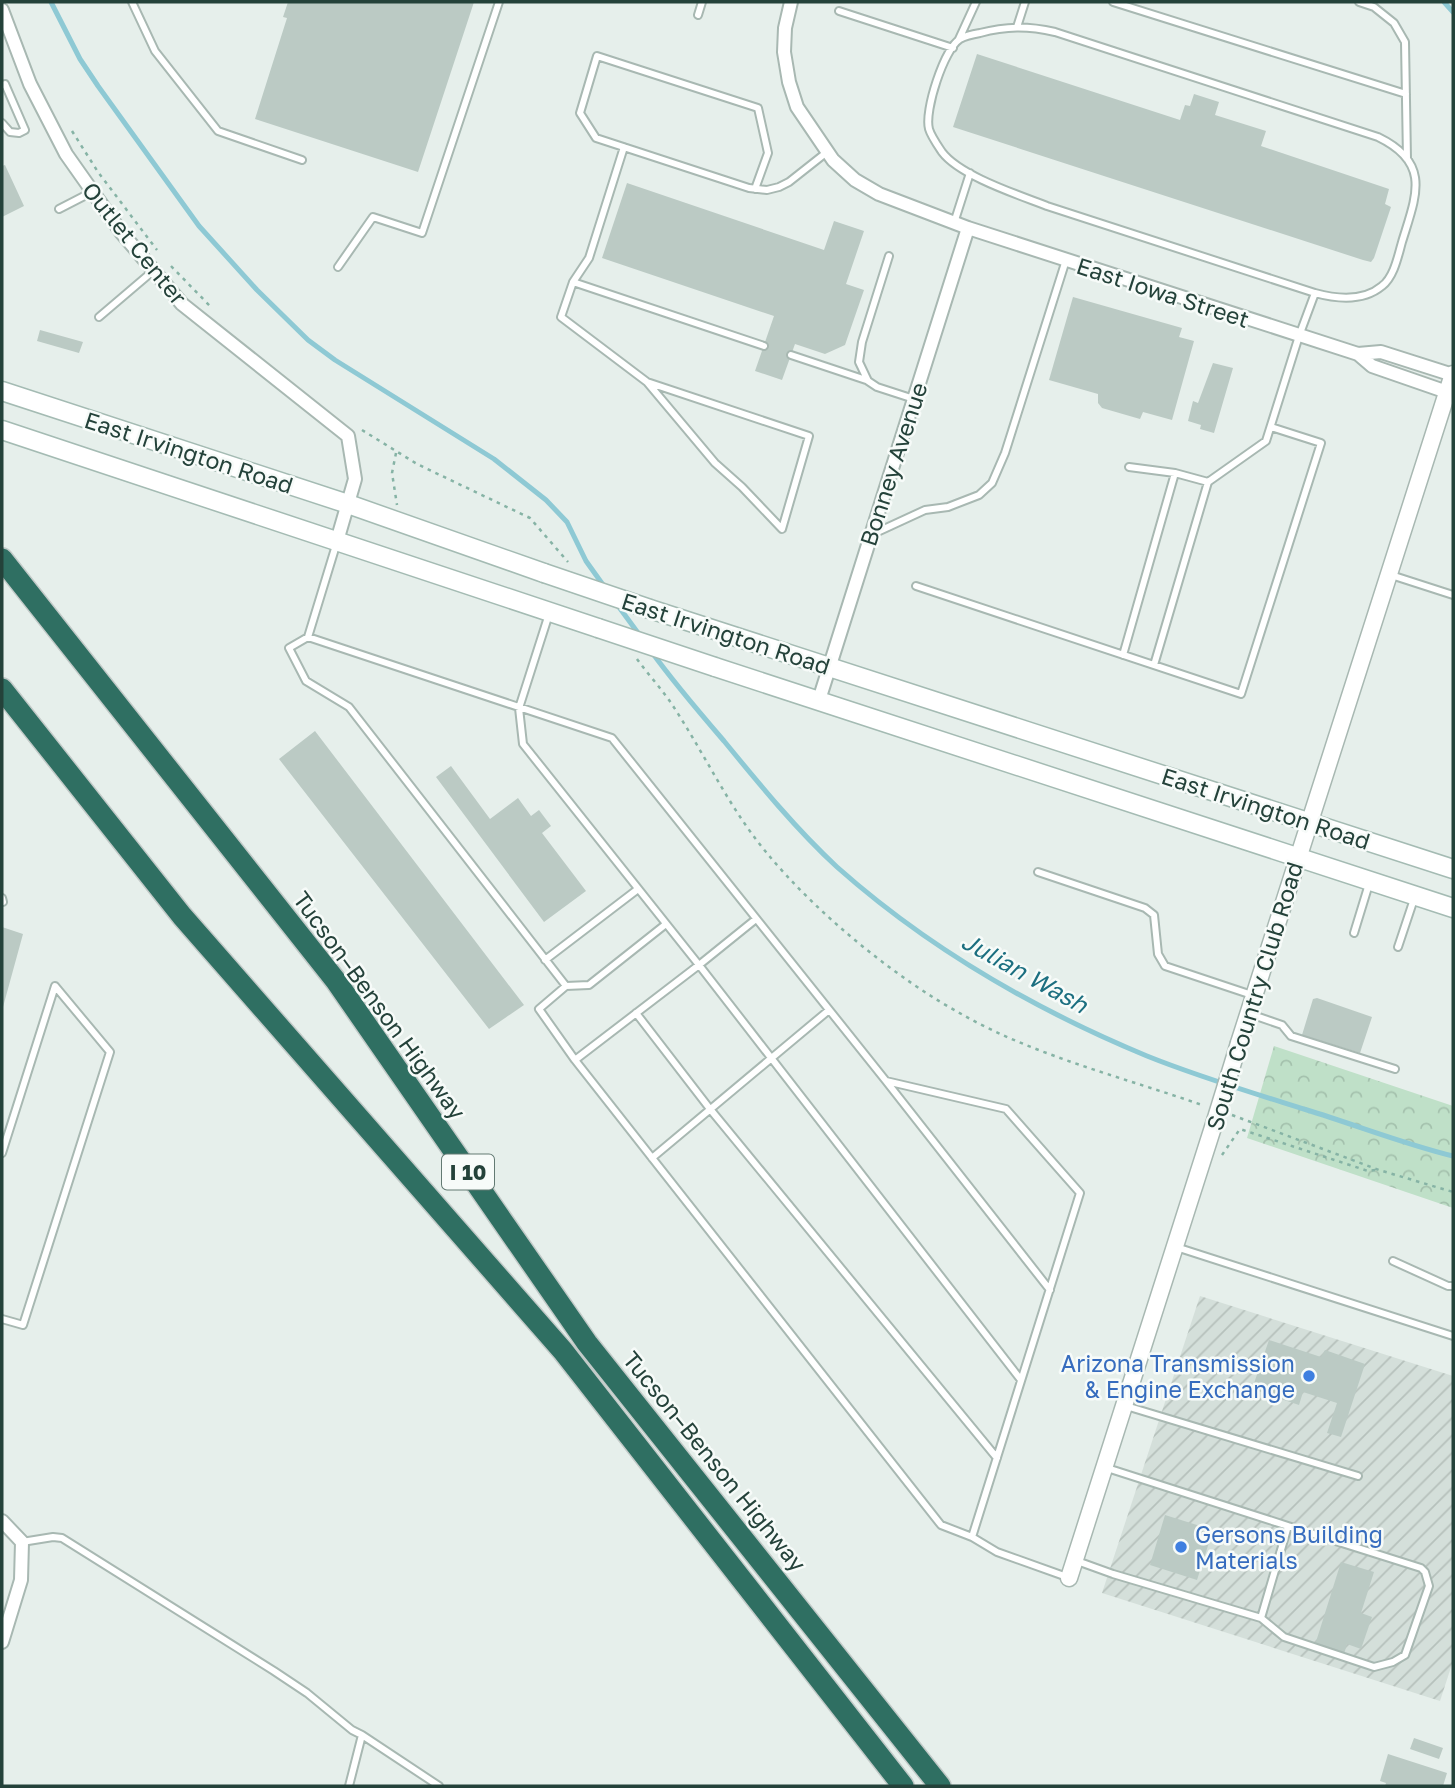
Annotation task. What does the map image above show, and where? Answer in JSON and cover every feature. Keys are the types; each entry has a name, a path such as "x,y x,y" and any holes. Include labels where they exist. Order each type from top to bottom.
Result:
{"highway":[{"name":"Tucson–Benson Highway","path":"2,559 336,981 587,1343 939,1784"},
{"name":"I 10","path":"2,689 182,916 564,1351 903,1786"}],"main road":[{"name":"East Irvington Road","path":"2,390 348,504 650,609 1453,869"},
{"name":"East Irvington Road","path":"2,430 1453,908"}],"street":[{"name":"East Iowa Street","path":"791,2 785,28 784,52 797,107 827,152 855,180 879,194 968,228 1299,336 1358,354 1381,352 1453,374"},
{"name":"Outlet Center","path":"2,10 30,84 66,154 121,232 182,304 348,436 355,479 337,541"},
{"name":"Bonney Avenue","path":"819,700 968,228"},
{"name":"East Iowa Street","path":"1358,354 1372,366 1447,392"},
{"name":"South Country Club Road","path":"1069,1578 1205,1150 1220,1117 1248,1014 1453,374"},
{"path":"2,1521 22,1542 21,1580 2,1642"}],"lane":[{"path":"132,2 155,51 218,131 302,160"},
{"path":"338,267 373,217 422,233 499,2"},
{"path":"698,15 702,2"},
{"path":"959,39 995,29 1017,27 1055,32 1353,129 1396,146 1407,159 1417,186 1399,252 1387,280 1370,293 1356,298 1343,299 1315,293 1047,206 1004,190 954,164 943,154 929,128 929,102 976,2"},
{"path":"1017,27 1025,2"},
{"path":"1113,2 1406,94"},
{"path":"1359,2 1374,7 1394,23 1405,42 1407,159"},
{"path":"839,11 953,48"},
{"path":"755,189 768,153 758,108 597,56 580,113 596,138 715,178 755,189 766,190 789,182 827,152"},
{"path":"2,123 10,132 19,133 25,130 3,85"},
{"path":"624,147 589,258 573,282 561,317 647,382 715,463 782,528 809,436 647,382"},
{"path":"954,223 970,173"},
{"path":"59,209 92,192"},
{"path":"868,381 859,362 859,353 889,256"},
{"path":"871,535 925,510 948,507 979,495 992,483 1005,453 1066,260"},
{"path":"99,317 153,271"},
{"path":"573,282 764,346"},
{"path":"1154,665 1208,482 1266,442 1315,293"},
{"path":"791,355 914,398"},
{"path":"916,586 1241,694 1321,443 1271,427"},
{"path":"1129,467 1175,473 1208,482"},
{"path":"1123,655 1175,473"},
{"path":"337,541 307,637 289,648 306,681 349,707 566,986"},
{"path":"1389,574 1453,595"},
{"path":"550,612 519,708 523,744 699,965 1021,1380"},
{"path":"307,637 611,738 1050,1290"},
{"path":"1038,872 1145,908 1154,915 1158,954 1165,966 1254,996"},
{"path":"1354,933 1370,880"},
{"path":"545,960 638,889"},
{"path":"1398,947 1415,895"},
{"path":"575,1060 756,919"},
{"path":"666,924 589,985 566,986 539,1009 575,1060 941,1525 972,1537 997,1552 1069,1578"},
{"path":"2,1153 55,986 110,1052 23,1325 2,1319"},
{"path":"652,1158 829,1010"},
{"path":"636,1013 710,1109 997,1458"},
{"path":"1248,1014 1282,1025 1291,1036 1395,1069"},
{"path":"886,1081 1006,1109 1080,1193 972,1537"},
{"path":"1174,1247 1453,1336"},
{"path":"1392,1261 1453,1286"},
{"path":"1124,1405 1359,1476"},
{"path":"1075,1560 1261,1618 1284,1637 1374,1667 1394,1662 1405,1655 1429,1586 1421,1568 1104,1468"},
{"path":"1261,1618 1288,1526"},
{"path":"22,1542 53,1536 62,1538 274,1671 307,1693 352,1730 439,1786"},
{"path":"349,1786 362,1735"}],"path":[{"path":"69,127 98,172 156,249"},
{"path":"165,260 213,309"},
{"path":"362,430 417,464"},
{"path":"396,453 392,473 397,505"},
{"path":"766,853 831,919 907,979 965,1016 1016,1040 1205,1106"},
{"path":"1220,1117 1453,1192"},
{"path":"1205,1150 1221,1156 1225,1154 1240,1129 1368,1171 1380,1170"}],"shaded area":[{"path":"1200,1296 1453,1376 1453,1661 1440,1701 1102,1593"}],"green space":[{"path":"1274,1046 1453,1106 1453,1208 1247,1138"}],"building":[{"path":"288,2 474,2 418,172 255,119 287,18 283,17"},
{"path":"977,54 1180,120 1185,105 1190,106 1194,94 1219,102 1215,115 1266,131 1261,146 1389,189 1385,204 1391,207 1374,258 1371,262 1363,260 953,127"},
{"path":"5,165 24,206 2,217 2,166"},
{"path":"627,183 824,250 834,221 864,231 846,284 864,290 845,345 825,354 795,344 782,380 755,371 774,316 602,258"},
{"path":"1073,297 1182,328 1179,337 1194,341 1172,420 1143,412 1140,419 1102,408 1098,403 1098,394 1049,380"},
{"path":"40,330 83,342 79,353 37,341"},
{"path":"1213,363 1233,368 1214,433 1200,429 1201,425 1188,421 1193,401 1198,403"},
{"path":"315,731 524,1005 489,1029 279,759"},
{"path":"451,766 490,819 518,798 531,816 539,810 551,826 542,833 586,891 544,922 436,777"},
{"path":"2,927 23,934 3,1007 2,1007"},
{"path":"1317,998 1372,1017 1360,1053 1302,1035 1313,999"},
{"name":"Arizona Transmission & Engine Exchange","path":"1269,1340 1321,1357 1325,1350 1365,1364 1341,1437 1327,1433 1337,1403 1303,1392 1299,1405 1252,1389"},
{"name":"Gersons Building Materials","path":"1165,1515 1213,1530 1197,1580 1150,1565"},
{"path":"1341,1562 1374,1572 1361,1613 1372,1617 1361,1649 1347,1644 1344,1654 1315,1645"},
{"path":"1414,1738 1443,1748 1439,1759 1410,1749"},
{"path":"1388,1754 1447,1773 1443,1786 1385,1786 1386,1783 1380,1781"}],"waterway":[{"path":"51,2 80,59 98,86 199,226 257,290 308,340 335,360 494,459 546,500 567,522 586,561 606,589"},
{"path":"1444,2 1453,12"},
{"path":"616,603 641,637"},
{"name":"Julian Wash","path":"651,651 765,790 822,852 872,896 945,950 1064,1018 1147,1056 1453,1156"}],"place":[{"name":"Arizona Transmission & Engine Exchange","path":"1309,1376"},
{"name":"Gersons Building Materials","path":"1181,1547"}]}
